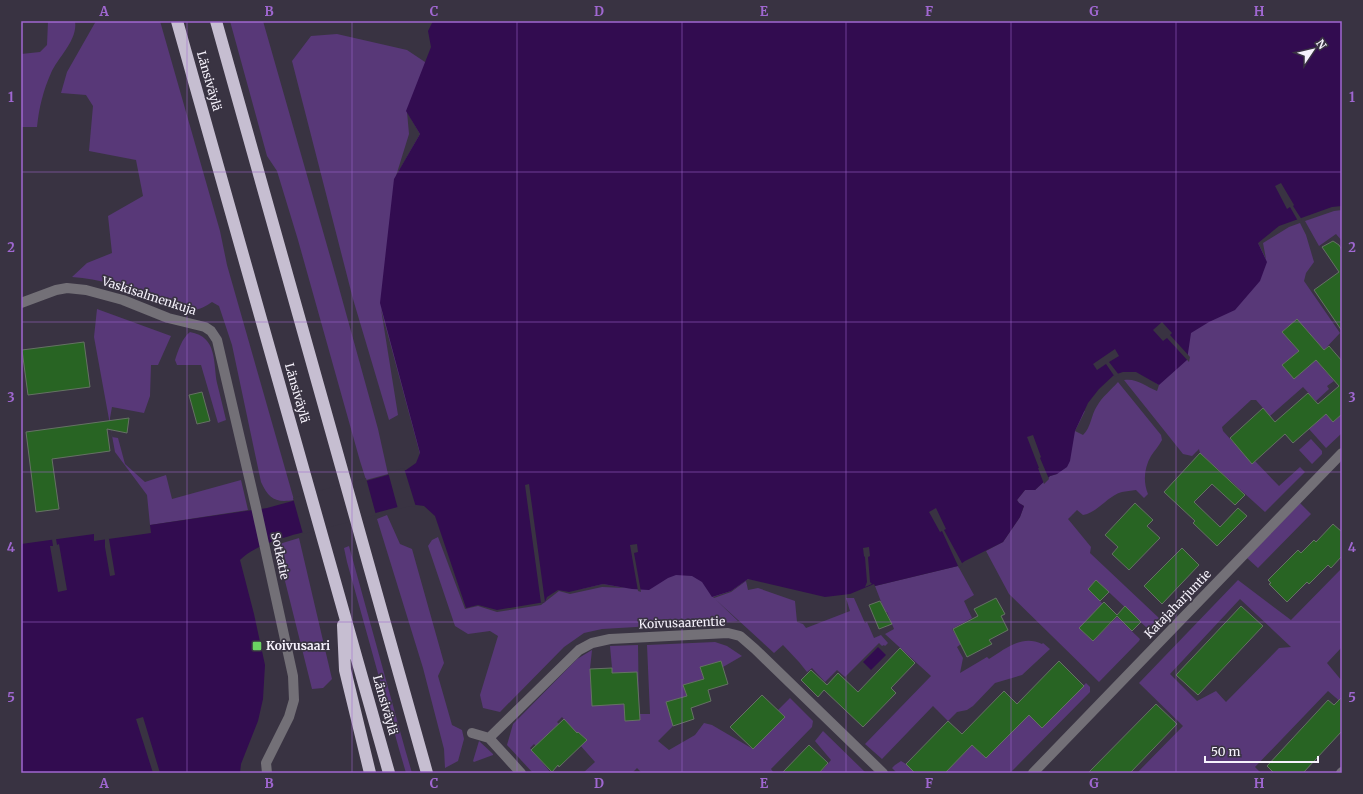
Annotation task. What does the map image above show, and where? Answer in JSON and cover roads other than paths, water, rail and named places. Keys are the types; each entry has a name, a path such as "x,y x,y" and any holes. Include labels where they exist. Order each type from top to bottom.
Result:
{"highway":[{"name":"Länsiväylä","path":"177,21 323,534 389,773"},
{"name":"Länsiväylä","path":"216,21 427,773"},
{"path":"342,603 345,670 370,773"}],"street":[{"name":"Vaskisalmenkuja","path":"21,303 56,290 67,288 86,290 123,300 168,318 205,327 211,331 217,340"},
{"name":"Sotkatie","path":"217,340 293,676 294,700 289,717 266,763 267,773"},
{"name":"Katajaharjuntie","path":"1033,773 1342,453"},
{"name":"Koivusaarentie","path":"489,738 558,669 579,650 592,643 610,639 728,633 740,636 755,649 882,773"},
{"path":"472,733 489,738 521,773"}],"place":[{"name":"Koivusaari","path":"257,646"}]}
